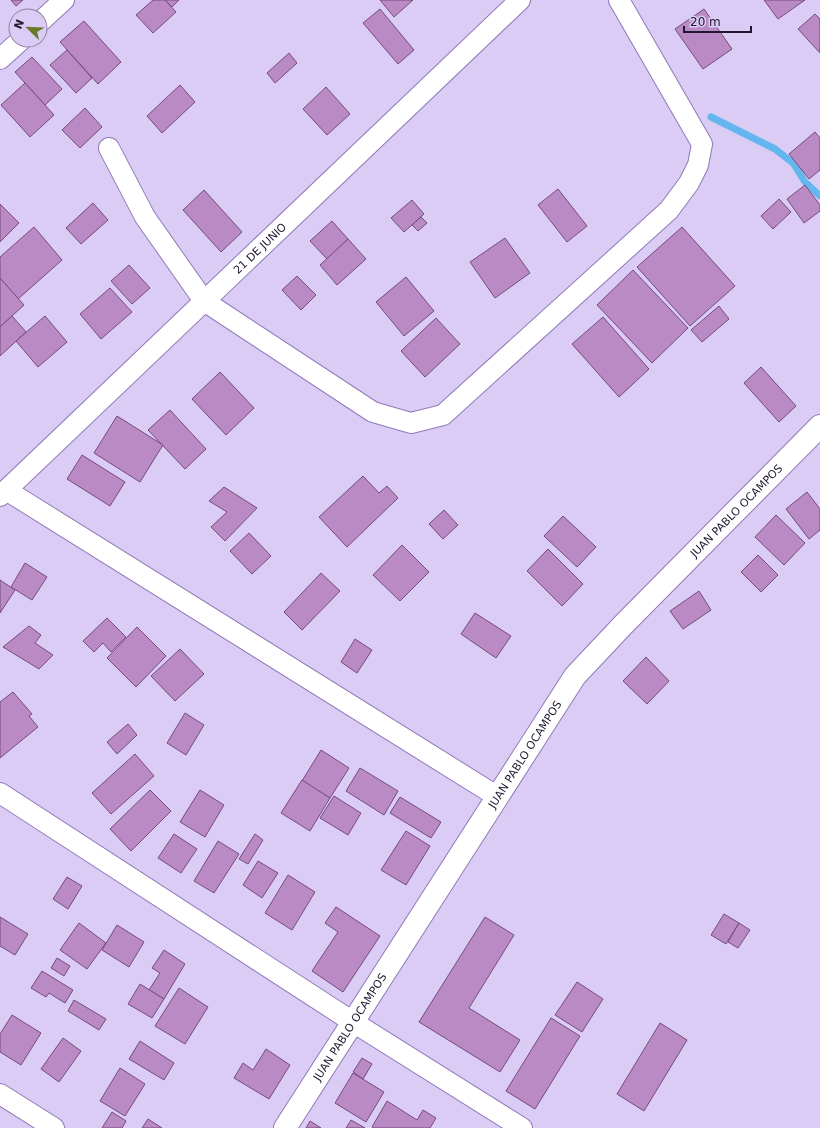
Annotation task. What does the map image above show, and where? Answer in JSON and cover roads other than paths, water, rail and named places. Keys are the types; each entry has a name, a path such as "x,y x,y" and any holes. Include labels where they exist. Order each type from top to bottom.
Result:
{"street":[{"path":"48,15 64,0"},
{"name":"21 DE JUNIO","path":"3,493 520,0"},
{"path":"109,148 145,217 204,301 373,412 411,423 444,415 669,210 690,183 698,165 702,144 619,0"},
{"path":"0,59 12,48"},
{"name":"JUAN PABLO OCAMPOS","path":"286,1128 575,676 624,624 820,426"},
{"path":"3,493 498,797"},
{"path":"0,793 353,1022 522,1128"},
{"path":"0,1094 54,1128"}],"waterway":[{"path":"711,117 775,149 793,163 805,182 820,196"}]}
